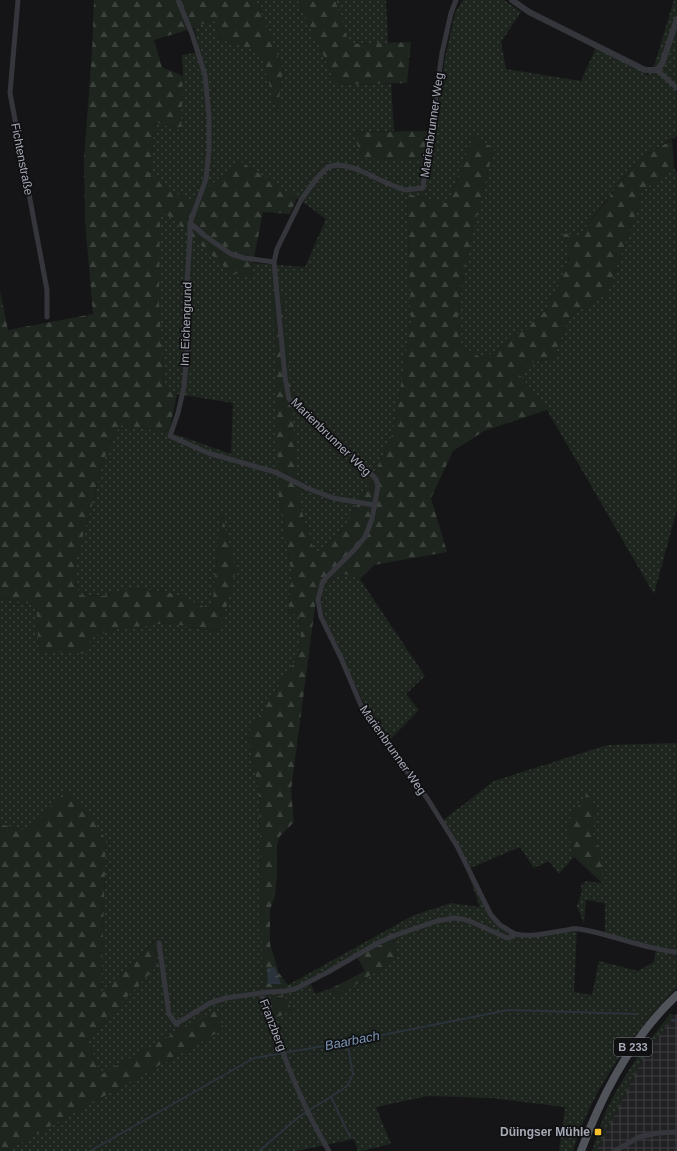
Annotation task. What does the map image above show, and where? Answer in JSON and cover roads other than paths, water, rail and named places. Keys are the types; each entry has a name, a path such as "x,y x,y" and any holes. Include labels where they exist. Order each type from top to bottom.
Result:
{"main road":[{"name":"B 233","path":"580,1151 602,1101 627,1055 650,1025 675,999"}],"street":[{"name":"Fichtenstraße","path":"18,0 10,93 47,290 47,317"},
{"name":"Im Eichengrund","path":"178,0 192,34 205,75 209,116 209,150 206,179 190,223 186,295 188,328 184,387 178,413 170,436 208,453 275,472 307,488 333,498 374,505"},
{"name":"Marienbrunner Weg","path":"456,0 451,13 442,53 423,188 405,190 360,170 336,165 328,167 316,179 301,200 277,249 274,262 285,377 289,399 359,461 376,479 378,486 372,519 365,537 323,581 318,600 321,617 341,658 363,710 427,798 454,841 491,915 500,925 515,934"},
{"path":"512,0 529,12 646,70 657,70 677,88"},
{"path":"657,70 662,64 677,19"},
{"path":"190,223 205,236 231,254 244,258 274,262"},
{"path":"261,993 294,989 393,936 436,921 452,918 472,922 507,938 515,934 523,936 540,935 577,928 677,952"},
{"name":"Franzberg","path":"159,943 169,1014 176,1024 210,1003 226,998 261,993 307,1110 329,1151"},
{"path":"615,1151 639,1137 658,1133 677,1132"}],"water":[{"path":"275,967 281,984 268,984 267,968"}],"waterway":[{"name":"Baarbach","path":"90,1151 254,1058 347,1042 508,1010 637,1014"},
{"name":"Baarbach","path":"672,1021 677,1020"},
{"path":"259,1151 300,1116 348,1085 353,1074 347,1042"},
{"path":"331,1097 350,1137"}],"place":[{"name":"Düingser Mühle","path":"598,1132"}]}
